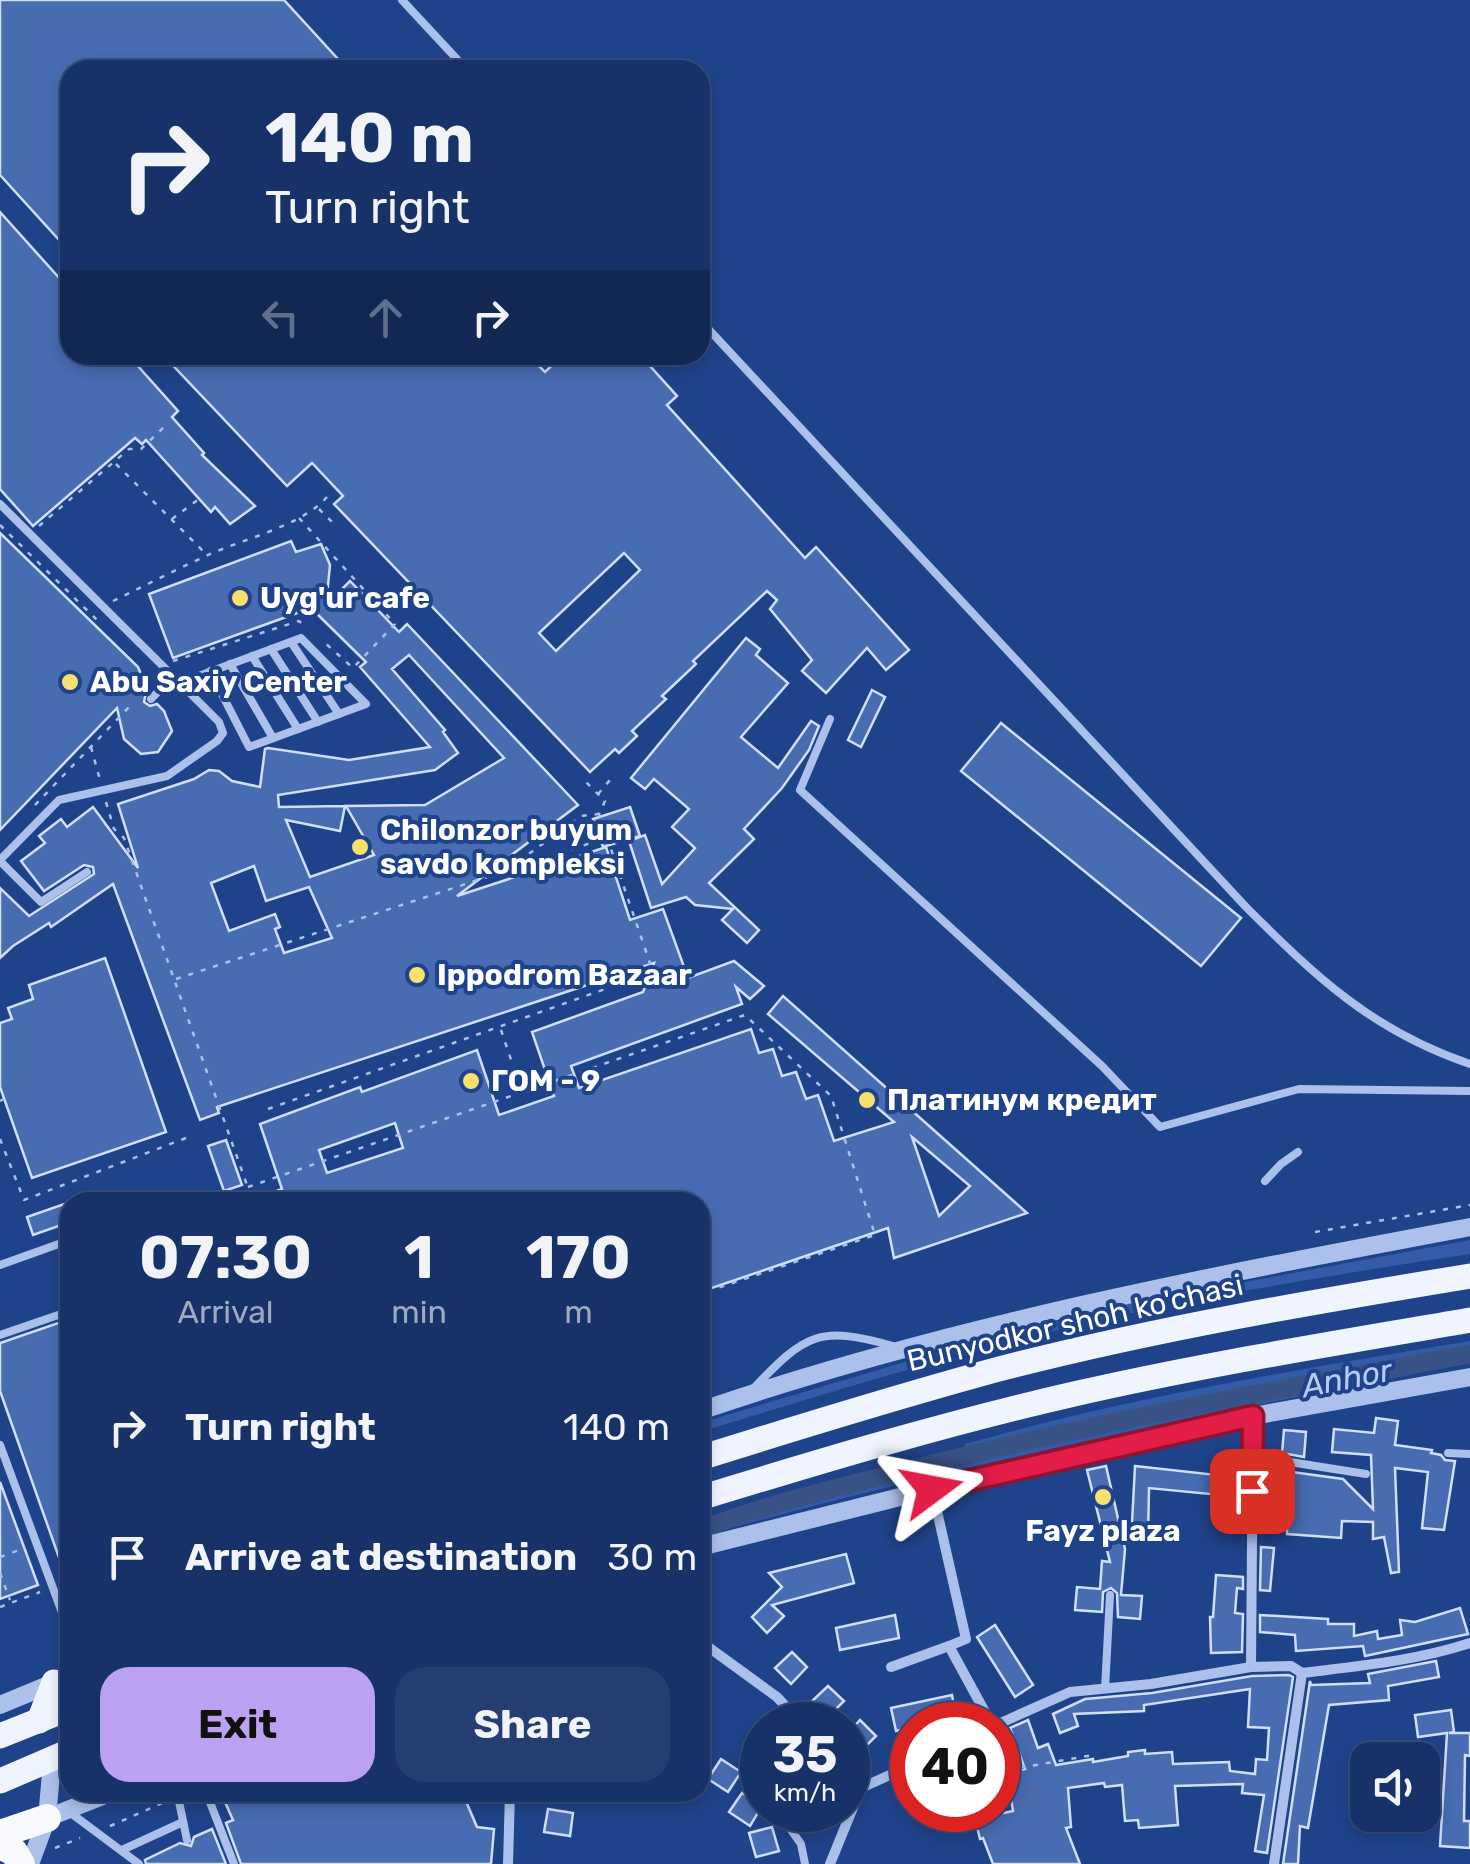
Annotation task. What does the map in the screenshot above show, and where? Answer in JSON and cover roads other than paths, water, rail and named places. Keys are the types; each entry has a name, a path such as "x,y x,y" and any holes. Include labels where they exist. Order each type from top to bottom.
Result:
{"highway":[{"path":"0,1834 57,1814"},
{"path":"0,1844 14,1852 20,1864"}],"main road":[{"name":"Bunyodkor shoh ko'chasi","path":"710,1455 1001,1369 1248,1315 1470,1276"},
{"path":"1248,1315 1232,1328 1232,1343 1242,1354 1256,1356"},
{"path":"710,1495 1006,1410 1256,1356 1470,1320"},
{"path":"39,1721 60,1683"},
{"path":"0,1736 60,1712"},
{"path":"0,1782 60,1756"}],"street":[{"path":"710,1407 958,1332 1470,1227"},
{"path":"710,1544 1253,1416 1470,1377"},
{"path":"1251,1667 1253,1416"},
{"path":"892,1667 966,1639 932,1489"},
{"path":"1020,1714 1070,1692 1151,1684 1251,1667 1291,1666 1302,1673 1437,1654 1470,1642"},
{"path":"949,1646 981,1702"},
{"path":"710,1648 782,1702"},
{"path":"1274,1864 1302,1673"},
{"path":"0,1704 60,1680"},
{"path":"30,1864 57,1814 51,1774 60,1761"},
{"path":"57,1814 88,1802"},
{"path":"508,1864 510,1802"},
{"path":"830,1864 843,1832"}],"lane":[{"path":"402,0 458,60"},
{"path":"710,331 1246,907 1302,962 1386,1028 1470,1064"},
{"path":"0,504 222,728 221,738 167,776 59,800 0,861 40,902 88,872"},
{"path":"152,699 176,680 210,672 301,638 366,704 249,747 210,672"},
{"path":"291,642 339,714"},
{"path":"271,649 318,722"},
{"path":"252,656 298,729"},
{"path":"230,664 273,738"},
{"path":"830,719 800,790 1102,1066 1160,1127 1299,1089 1470,1092"},
{"path":"1265,1181 1298,1152"},
{"path":"0,1265 60,1244"},
{"path":"0,1335 60,1314"},
{"path":"748,1394 790,1351 819,1336 850,1336 902,1348"},
{"path":"0,1445 60,1608"},
{"path":"1448,1453 1470,1454"},
{"path":"1252,1456 1366,1474"},
{"path":"1105,1688 1110,1594"},
{"path":"179,1802 188,1840"},
{"path":"210,1802 234,1864"},
{"path":"57,1814 97,1832 140,1864"},
{"path":"122,1850 183,1822"},
{"path":"793,1832 801,1844 805,1864"}],"waterway":[{"name":"Anhor","path":"710,1526 808,1495 987,1450 1470,1354"}],"place":[{"name":"Uyg'ur cafe","path":"240,598"},
{"name":"Abu Saxiy Center","path":"70,682"},
{"name":"Chilonzor buyum savdo kompleksi","path":"360,847"},
{"name":"Ippodrom Bazaar","path":"417,975"},
{"name":"ГОМ - 9","path":"471,1081"},
{"name":"Платинум кредит","path":"867,1100"},
{"name":"Fayz plaza","path":"1103,1497"}]}
